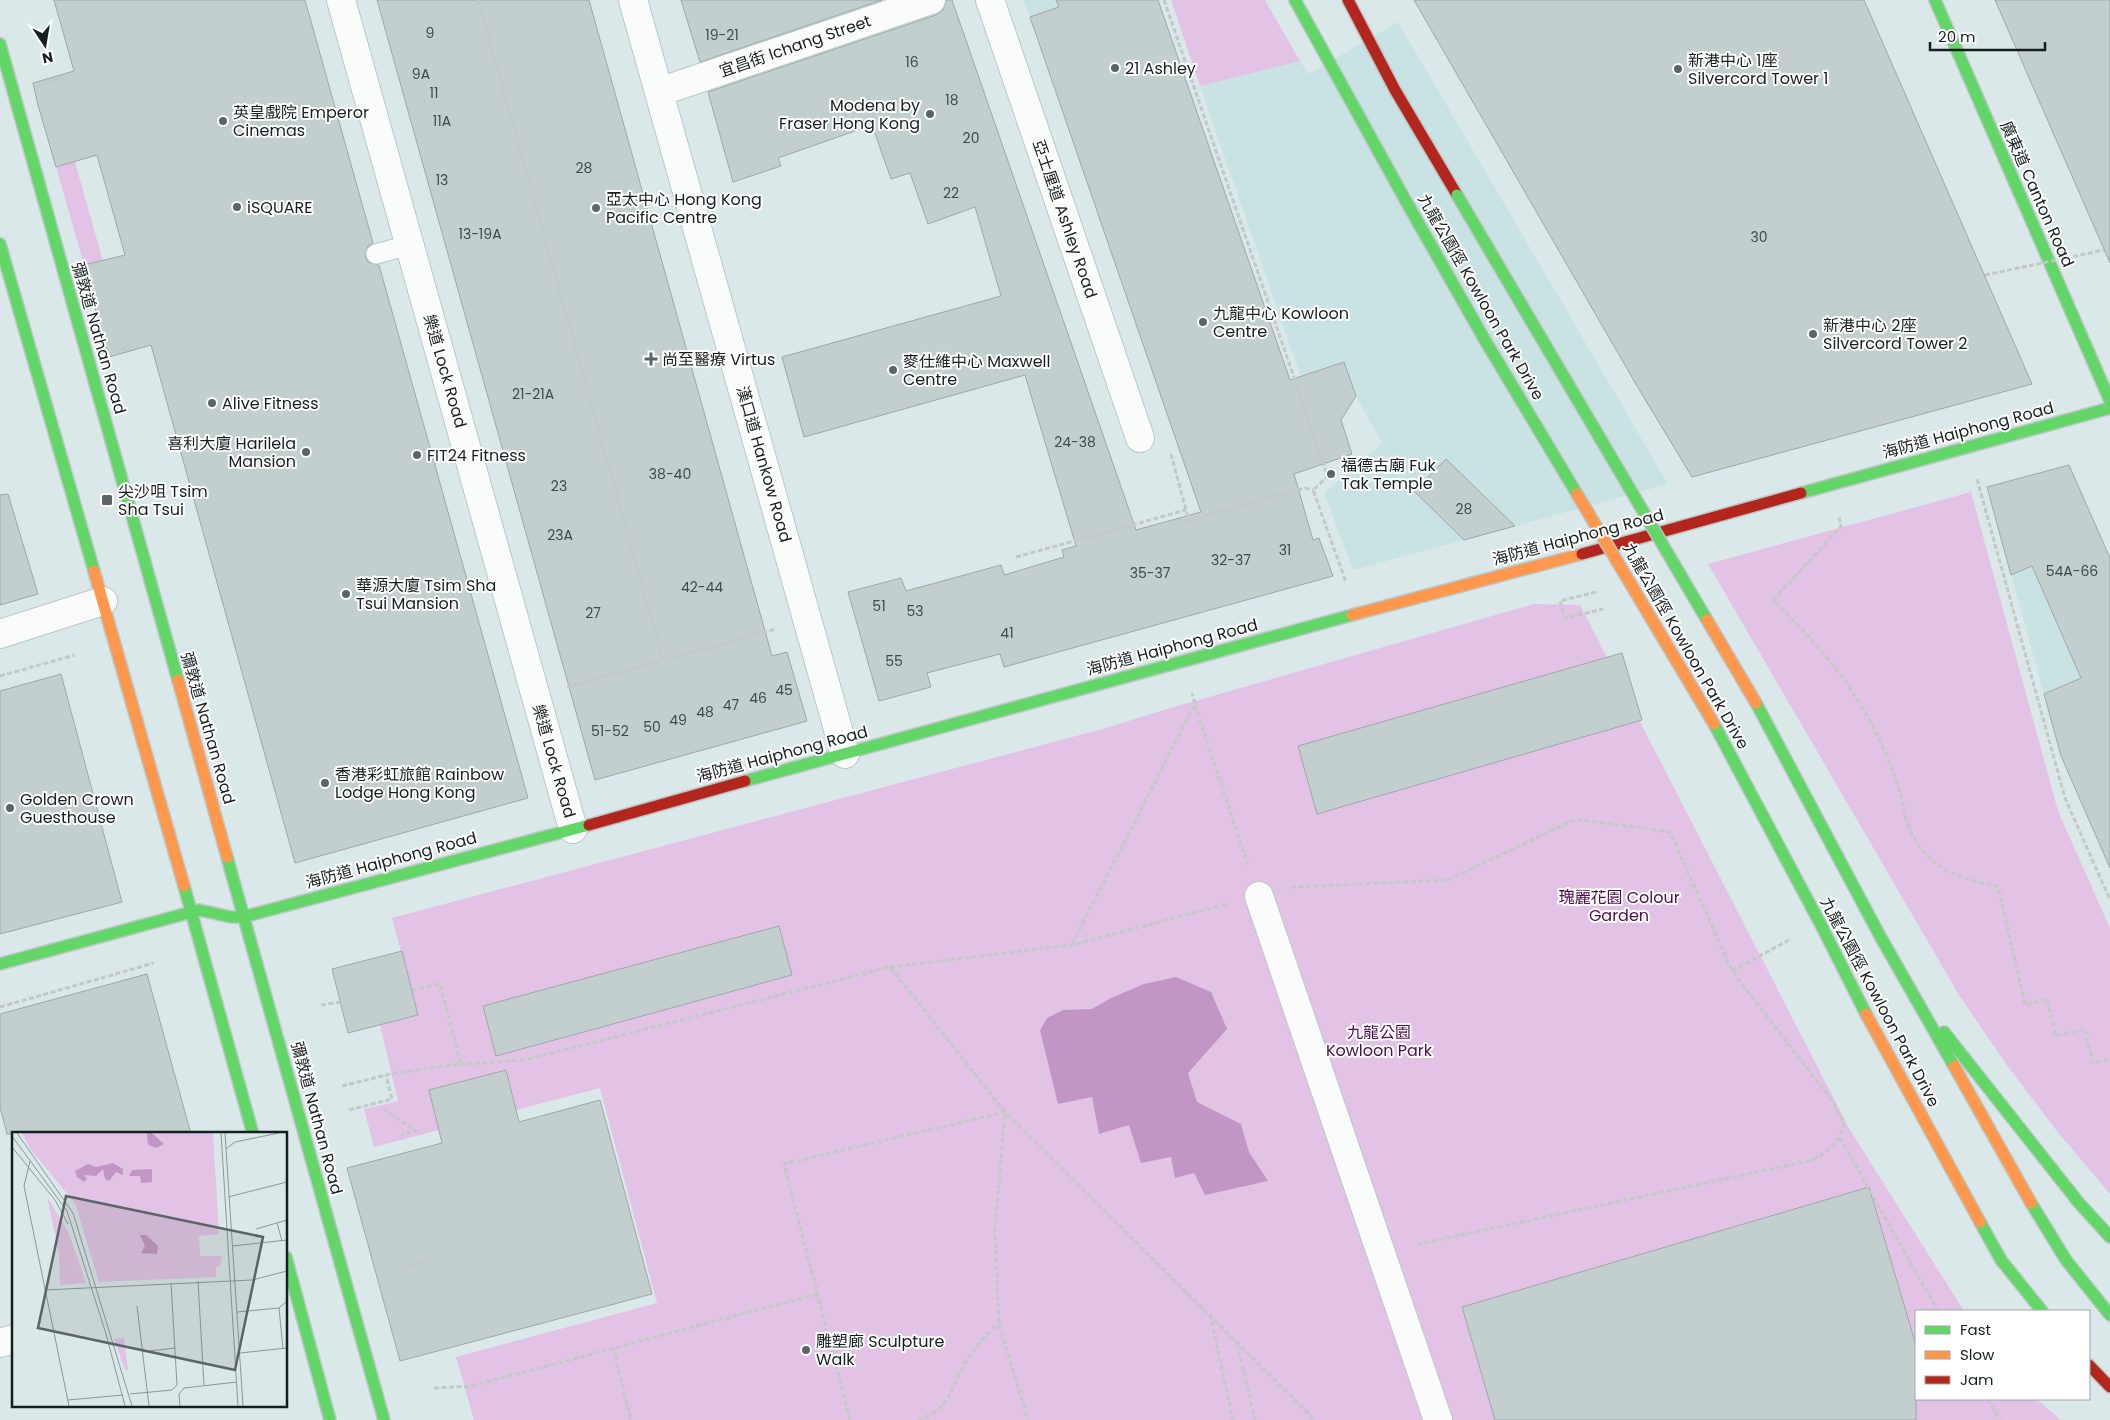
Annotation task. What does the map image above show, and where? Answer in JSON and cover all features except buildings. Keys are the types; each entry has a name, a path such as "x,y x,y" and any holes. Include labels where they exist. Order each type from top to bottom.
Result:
{"main road":[{"name":"九龍公園徑 Kowloon Park Drive","path":"1296,0 1407,203 1492,351 1714,724 1898,1075 2001,1260 2041,1310"},
{"name":"九龍公園徑 Kowloon Park Drive","path":"1348,0 1395,90 1756,703 1880,936 2044,1226 2066,1260 2110,1315"},
{"name":"廣東道 Canton Road","path":"1935,0 2110,401"},
{"name":"彌敦道 Nathan Road","path":"0,44 384,1420"},
{"path":"0,244 192,912 252,1132"},
{"name":"海防道 Haiphong Road","path":"192,912 206,911 229,918 243,916 573,829 1172,663 1564,559 2110,408"},
{"path":"0,964 192,912"},
{"name":"九龍公園徑 Kowloon Park Drive","path":"1916,997 2079,1204 2110,1237"},
{"path":"288,1269 330,1420"},
{"path":"2090,1366 2110,1387"}],"street":[{"name":"樂道 Lock Road","path":"341,0 573,829"},
{"name":"漢口道 Hankow Road","path":"634,0 846,754"},
{"name":"宜昌街 Ichang Street","path":"659,92 931,0"},
{"name":"亞士厘道 Ashley Road","path":"990,0 1140,438"},
{"path":"0,634 103,601"},
{"path":"1259,896 1438,1420"}],"lane":[{"path":"376,254 410,245"}],"path":[{"path":"478,0 663,660"},
{"path":"1164,0 1328,476 1313,490"},
{"path":"1984,275 2104,250"},
{"path":"1171,453 1190,525"},
{"path":"1976,476 2065,798 2110,900"},
{"path":"1189,520 1305,488 1313,490"},
{"path":"1313,490 1348,587"},
{"path":"1016,557 1186,510"},
{"path":"1842,527 1772,600 1808,634 1839,671 1865,712 1886,756 1902,800 1906,820 1914,837 1926,854 1940,867 1955,876 1998,886 2025,1005 2048,1000 2056,1036 2085,1029 2092,1063 2110,1059"},
{"path":"1598,592 1560,601 1564,618 1603,609"},
{"path":"562,688 777,628"},
{"path":"0,676 75,655"},
{"path":"1191,687 1259,896"},
{"path":"1072,945 1195,704"},
{"path":"342,1086 386,1076 461,1065 524,1060 890,967 1072,945 1294,886 1448,880 1576,819 1670,832 1732,971 1833,1102 1844,1124 1840,1138 1827,1151 1813,1160 1381,1252"},
{"path":"1732,971 1793,938"},
{"path":"0,1007 154,963"},
{"path":"890,967 1005,1112 1315,1420"},
{"path":"412,990 440,984 461,1065"},
{"path":"322,1005 340,1002"},
{"path":"349,1110 392,1099 386,1076"},
{"path":"375,1103 416,1131 401,1135"},
{"path":"850,1420 784,1164 1005,1112"},
{"path":"1005,1112 995,1230 999,1324 1028,1420"},
{"path":"1840,1138 1937,1310"},
{"path":"392,1270 439,1258"},
{"path":"434,1388 472,1386 817,1294"},
{"path":"1210,1314 1233,1420"},
{"path":"918,1420 928,1416 948,1400 963,1366 983,1337 999,1324"},
{"path":"1237,1342 1255,1420"},
{"path":"613,1348 631,1420"},
{"path":"1989,1400 2000,1420"}],"shaded area":[{"path":"1024,0 1082,0 1030,17"},
{"path":"1398,22 1668,484 1515,526 1446,459 1414,491 1464,540 1353,570 1324,493 1382,443 1356,396 1344,362 1301,377 1200,86 1300,61 1308,74"},
{"path":"2069,465 2110,558 2110,666 2044,694 1987,487"},
{"path":"1176,977 1211,992 1227,1029 1188,1073 1197,1102 1241,1124 1249,1152 1268,1181 1205,1195 1194,1173 1175,1178 1171,1157 1141,1163 1129,1125 1099,1134 1092,1097 1058,1104 1040,1030 1047,1018 1063,1010 1092,1009 1111,998 1144,984"}],"green space":[{"path":"1171,0 1265,0 1300,61 1200,86"},
{"path":"75,162 103,261 84,265 56,167"},
{"path":"1971,492 2058,811 2110,928 2110,1194 2056,1130 2006,1064 1959,995 1708,564"},
{"name":"九龍公園 Kowloon Park","path":"1534,604 1580,605 1850,1130 1963,1310 1915,1310 1915,1400 2037,1400 2061,1420 474,1420 456,1357 657,1303 600,1088 374,1147 364,1109 398,1101 380,1025 418,1015 392,918 1106,728"}],"traffic: fast":[{"path":"1295,0 1407,203"},
{"path":"1935,0 2110,401"},
{"path":"0,44 178,680"},
{"path":"1457,195 1707,620"},
{"path":"1407,203 1486,342 1577,494"},
{"path":"0,244 94,571"},
{"path":"1801,493 2110,408"},
{"path":"745,781 1352,615"},
{"path":"1756,703 1880,936 1954,1066"},
{"path":"1714,724 1866,1014"},
{"path":"0,964 199,910 231,917 243,917 589,825"},
{"path":"227,857 384,1420"},
{"path":"184,886 252,1132"},
{"path":"1944,1032 2079,1203 2110,1237"},
{"path":"2031,1203 2066,1260 2110,1315"},
{"path":"1980,1222 2001,1260 2041,1310"},
{"path":"288,1264 330,1420"}],"traffic: slow":[{"path":"1577,494 1714,724"},
{"path":"1352,615 1582,554"},
{"path":"94,571 184,886"},
{"path":"1707,620 1756,703"},
{"path":"178,680 227,857"},
{"path":"1866,1014 1980,1222"},
{"path":"1954,1066 2031,1203"}],"traffic: jam":[{"path":"1348,0 1395,90 1457,195"},
{"path":"1582,554 1801,493"},
{"path":"589,825 745,781"},
{"path":"2090,1366 2110,1387"}],"place":[{"name":"21 Ashley","path":"1115,68"},
{"name":"新港中心 1座 Silvercord Tower 1","path":"1678,69"},
{"name":"Modena by Fraser Hong Kong","path":"930,114"},
{"name":"英皇戲院 Emperor Cinemas","path":"223,121"},
{"name":"iSQUARE","path":"237,207"},
{"name":"亞太中心 Hong Kong Pacific Centre","path":"596,208"},
{"name":"九龍中心 Kowloon Centre","path":"1203,322"},
{"name":"新港中心 2座 Silvercord Tower 2","path":"1813,334"},
{"name":"尚至醫療 Virtus","path":"651,359"},
{"name":"麥仕維中心 Maxwell Centre","path":"893,370"},
{"name":"Alive Fitness","path":"212,403"},
{"name":"喜利大廈 Harilela Mansion","path":"306,452"},
{"name":"FIT24 Fitness","path":"417,455"},
{"name":"福德古廟 Fuk Tak Temple","path":"1331,474"},
{"name":"尖沙咀 Tsim Sha Tsui","path":"107,500"},
{"name":"華源大廈 Tsim Sha Tsui Mansion","path":"346,594"},
{"name":"香港彩虹旅館 Rainbow Lodge Hong Kong","path":"325,783"},
{"name":"Golden Crown Guesthouse","path":"10,808"},
{"name":"雕塑廊 Sculpture Walk","path":"806,1350"}],"park label":[{"name":"瑰麗花園 Colour Garden","path":"1619,906"}]}
